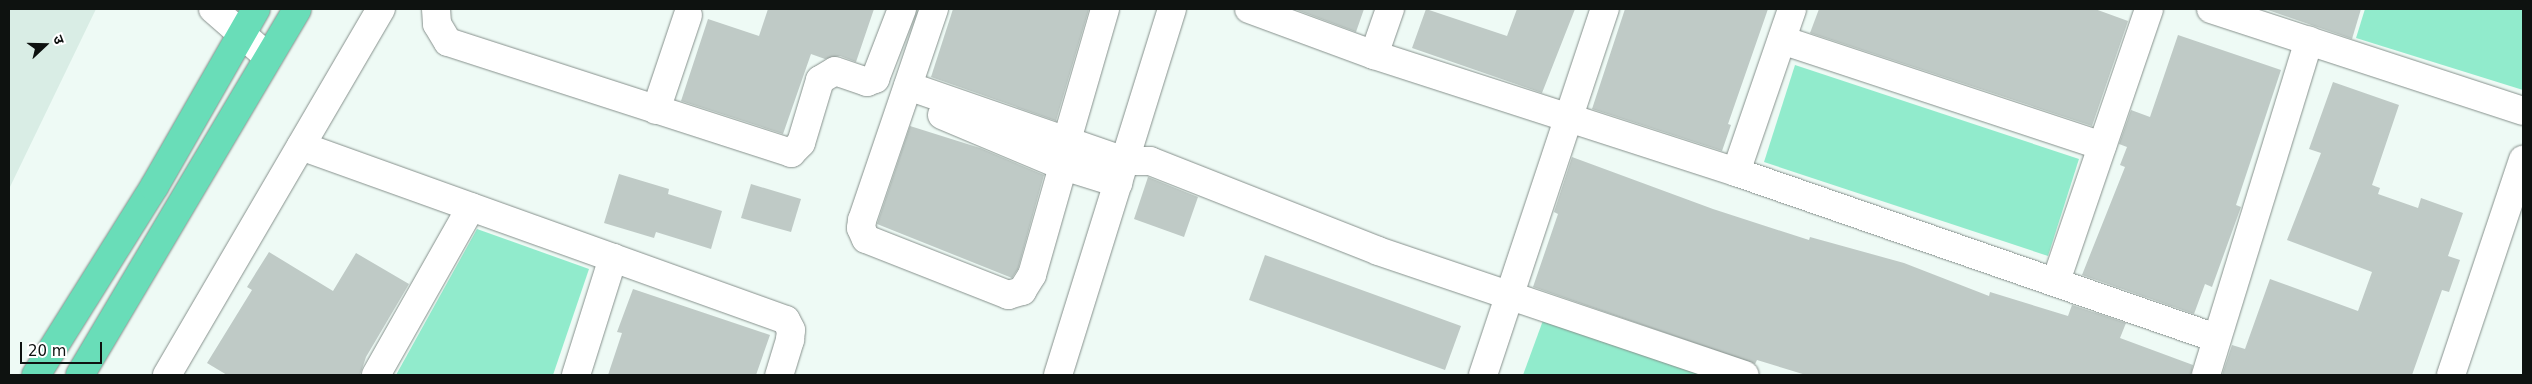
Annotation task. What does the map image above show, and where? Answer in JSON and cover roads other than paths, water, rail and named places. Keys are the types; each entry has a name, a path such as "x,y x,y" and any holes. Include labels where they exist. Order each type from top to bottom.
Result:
{"highway":[{"path":"36,375 154,187 256,9"},
{"path":"80,375 297,9"}],"street":[{"path":"213,9 268,57"},
{"path":"167,375 381,9"},
{"path":"436,9 437,24 448,42 656,110 794,152 801,144 820,80 835,71 867,82 875,79 902,9"},
{"path":"934,9 862,220 863,235 871,242 1008,295 1022,291 1032,275 1105,9"},
{"path":"1058,375 1172,9"},
{"path":"1250,9 1374,55 1736,172 2056,281 2216,338"},
{"path":"1374,55 1390,9"},
{"path":"1483,375 1512,296 1604,9"},
{"path":"1736,172 1792,9"},
{"path":"2056,281 2149,9"},
{"path":"2211,9 2523,111"},
{"path":"656,110 688,15"},
{"path":"1782,40 2102,146"},
{"path":"2206,375 2309,41"},
{"path":"906,93 1121,172 1150,161 1378,251 1745,375"},
{"path":"301,146 786,320 791,330 790,340 779,375"},
{"path":"2451,375 2519,188 2523,160"},
{"path":"376,375 471,207"},
{"path":"576,375 613,258"}]}
